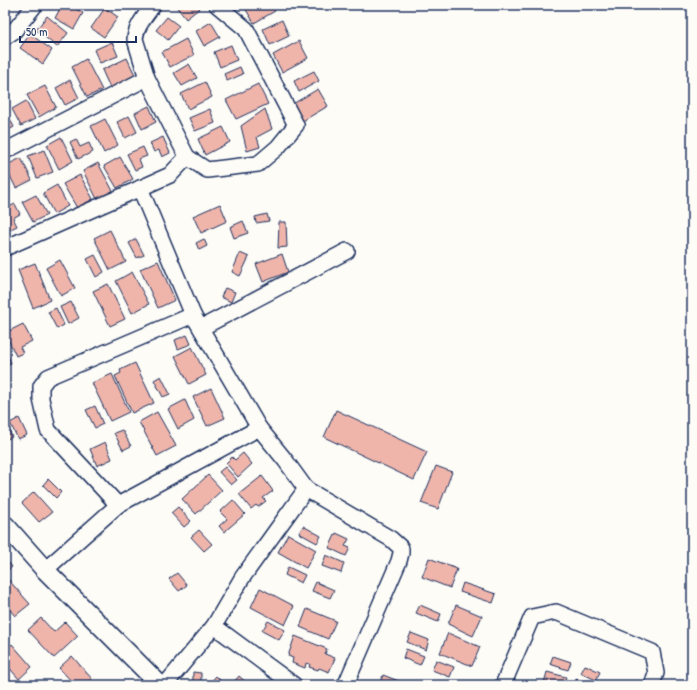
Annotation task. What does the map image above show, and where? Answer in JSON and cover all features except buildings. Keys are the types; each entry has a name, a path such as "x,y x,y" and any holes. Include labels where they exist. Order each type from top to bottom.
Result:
{"street":[{"path":"5,37 14,31 35,5"},
{"path":"153,5 138,28 135,38 147,78 188,157 207,170 258,164 278,146 296,125 246,29 217,5"},
{"path":"5,151 147,78"},
{"path":"5,248 170,175 188,157"},
{"path":"140,188 197,321 259,428 306,489 391,539 401,548 398,561 346,684 344,685"},
{"path":"118,505 48,430 41,399 41,386 48,377 197,321 347,251"},
{"path":"46,570 118,505 259,428"},
{"path":"165,685 214,626 242,578 306,489"},
{"path":"5,525 46,570 160,685"},
{"path":"503,685 532,617 556,612 652,652 656,673 652,685"},
{"path":"214,626 294,685"}]}
